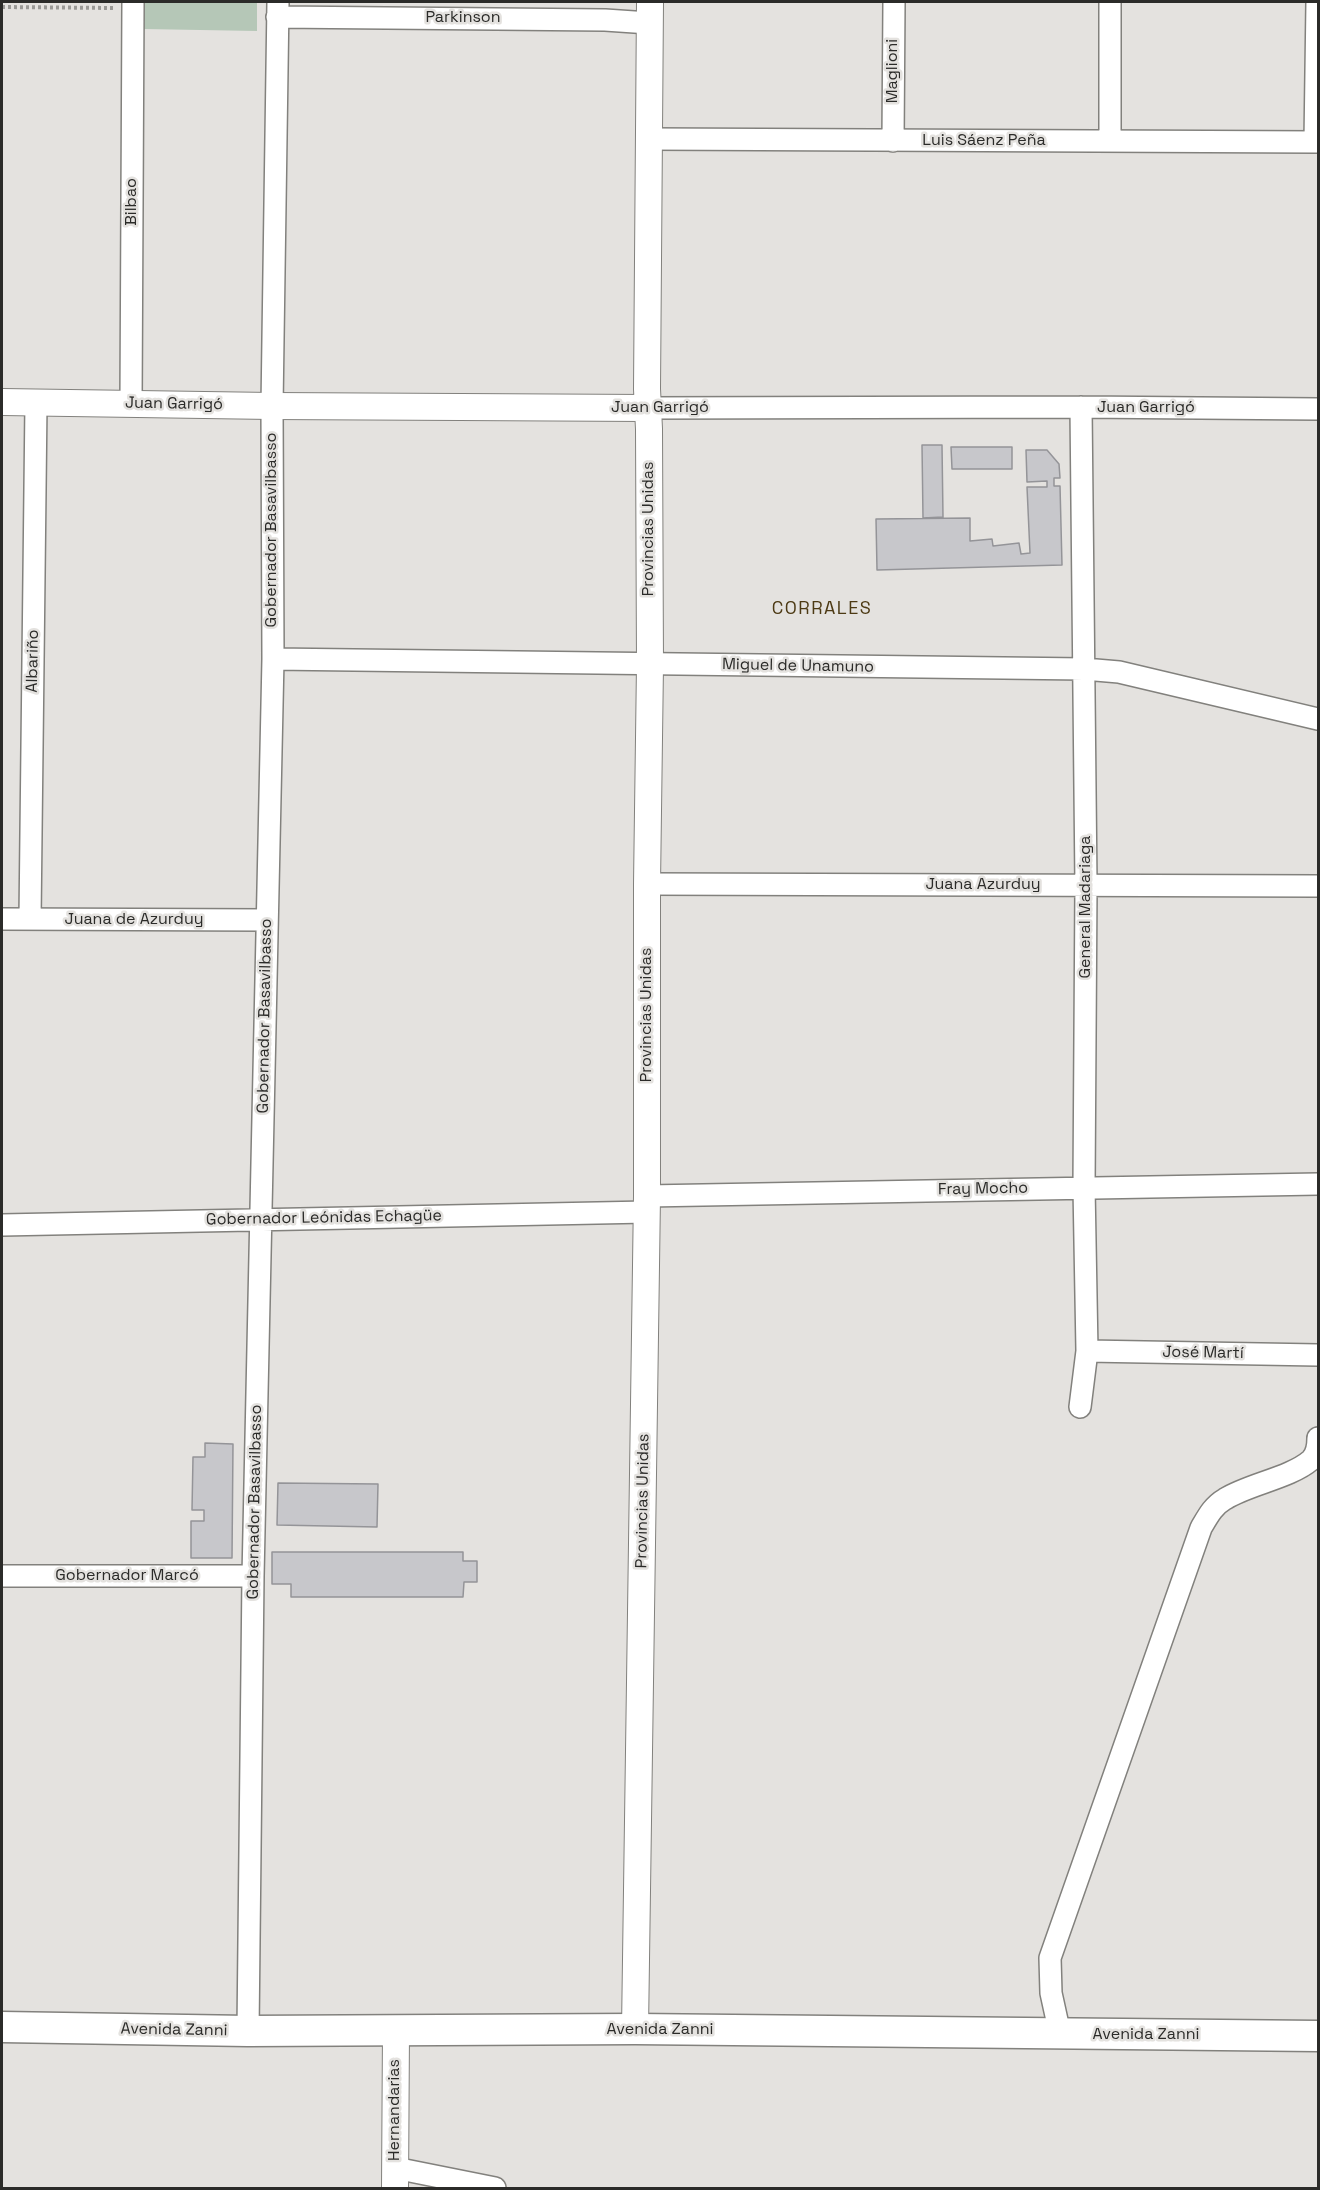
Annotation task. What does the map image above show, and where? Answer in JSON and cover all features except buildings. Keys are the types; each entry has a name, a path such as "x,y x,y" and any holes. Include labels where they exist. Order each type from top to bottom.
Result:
{"main road":[{"name":"Avenida Zanni","path":"2,2027 248,2031 635,2029 1318,2036"}],"street":[{"name":"Maglioni","path":"893,141 894,2"},
{"path":"1110,2 1110,141"},
{"path":"1317,2 1317,142"},
{"name":"Bilbao","path":"131,403 133,5"},
{"name":"Parkinson","path":"277,9 605,20 650,12"},
{"name":"Gobernador Basavilbasso","path":"248,2031 253,1576 273,659 272,406 277,9"},
{"name":"Provincias Unidas","path":"635,2029 647,1204 650,665 647,408 650,12"},
{"name":"Luis Sáenz Peña","path":"649,139 1317,142"},
{"name":"Juan Garrigó","path":"2,402 647,408 1318,409"},
{"name":"Albariño","path":"30,919 36,403"},
{"name":"General Madariaga","path":"1080,1407 1087,1351 1084,1186 1086,885 1081,407"},
{"name":"Miguel de Unamuno","path":"273,659 1084,669 1119,672 1318,719"},
{"name":"Juana Azurduy","path":"647,884 1318,886"},
{"name":"Juana de Azurduy","path":"2,919 267,920"},
{"name":"Fray Mocho","path":"647,1204 1084,1186 1318,1184"},
{"name":"Gobernador Leónidas Echagüe","path":"2,1225 261,1219 647,1204"},
{"name":"José Martí","path":"1087,1351 1318,1355"},
{"path":"1060,2034 1051,1993 1050,1958 1201,1528 1211,1510 1225,1499 1297,1468 1312,1459 1318,1438"},
{"name":"Gobernador Marcó","path":"2,1576 253,1576"},
{"name":"Hernandarias","path":"395,2178 396,2031"},
{"path":"395,2178 495,2188"}],"path":[{"path":"2,7 133,5"}],"green space":[{"path":"143,2 257,2 257,31 143,29"}],"district":[{"name":"CORRALES","path":"822,609"}]}
